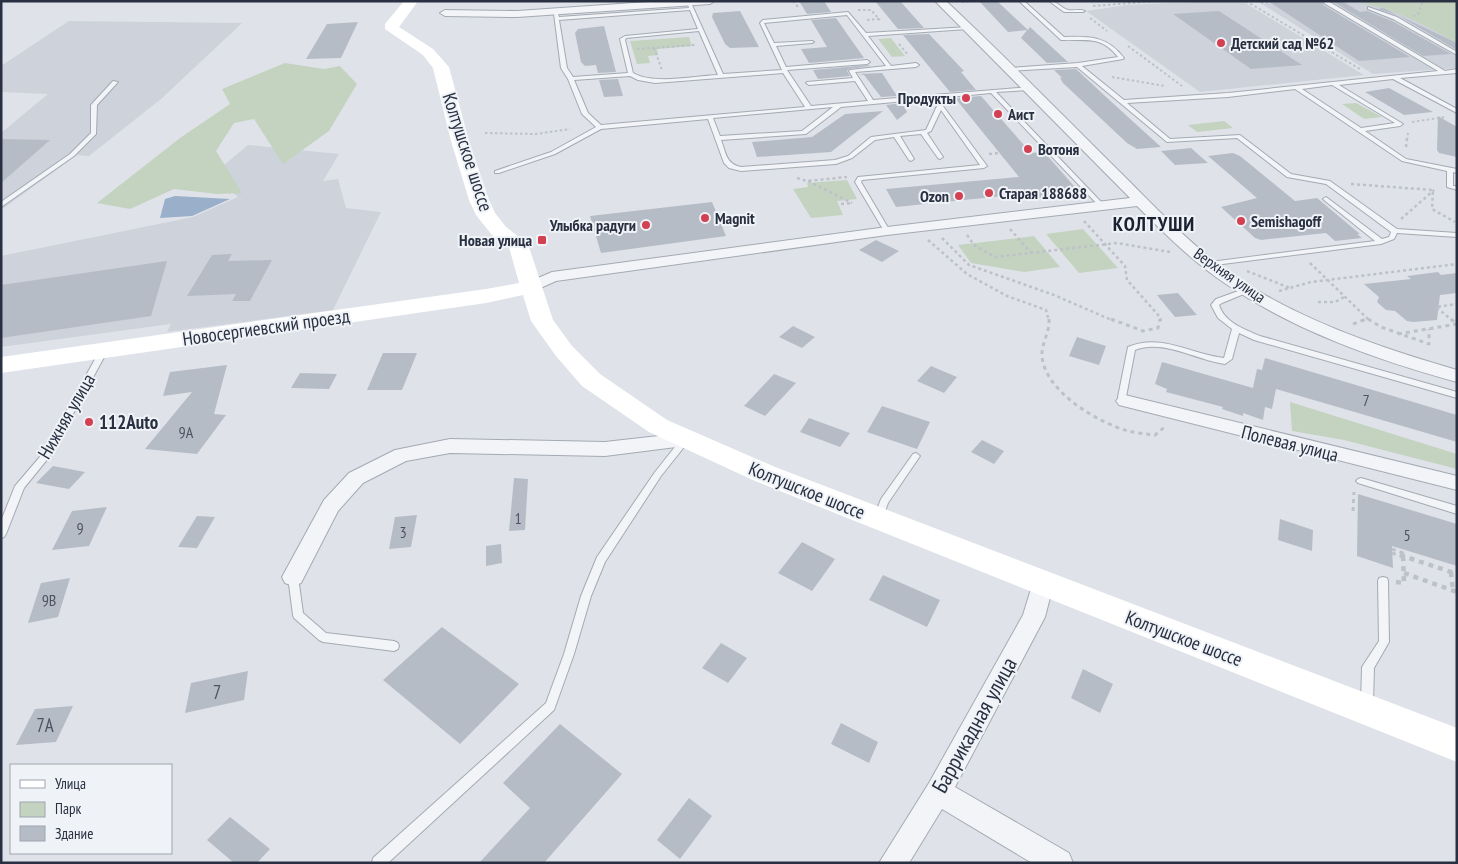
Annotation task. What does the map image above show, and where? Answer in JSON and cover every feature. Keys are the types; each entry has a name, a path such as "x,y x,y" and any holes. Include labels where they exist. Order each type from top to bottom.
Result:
{"main road":[{"name":"Колтушское шоссе","path":"411,1 392,24 392,29 428,52 441,68 460,141 479,200 486,215 499,231 518,244 542,321 564,351 590,380 658,426 685,440 879,519 1457,745"},
{"name":"Новосергиевский проезд","path":"1,364 486,296 530,287"}],"street":[{"path":"445,13 556,15 690,6 710,1"},
{"name":"Верхняя улица","path":"940,1 1141,201 1193,250 1246,291 1362,346 1457,376"},
{"path":"530,287 552,277 887,231 1141,201"},
{"name":"Полевая улица","path":"1125,401 1457,483"},
{"path":"293,577 331,506 356,478 402,455 450,446 605,449 685,440"},
{"name":"Баррикадная улица","path":"892,863 938,792 1034,617 1043,582"},
{"path":"938,792 1059,863"}],"lane":[{"path":"1010,70 1078,65 1121,58 1098,38 1063,39 1021,1"},
{"path":"1051,1 1066,11 1083,11"},
{"path":"1326,2 1445,73"},
{"path":"690,6 721,76"},
{"path":"1370,8 1403,23 1457,54"},
{"path":"809,108 785,70 762,23 763,21 848,13 888,67"},
{"path":"556,15 564,68 571,79 585,114 600,127"},
{"path":"864,35 967,28"},
{"path":"631,74 622,40 625,37 699,30"},
{"path":"772,45 812,42"},
{"path":"571,79 631,74 640,79 655,82 867,62"},
{"path":"847,64 855,79 872,102"},
{"path":"852,71 916,65"},
{"path":"1078,65 1169,141 1238,136 1289,176 1328,182 1393,229 1457,235"},
{"path":"1124,102 1297,88 1457,71"},
{"path":"1394,77 1457,111"},
{"path":"809,83 855,79"},
{"path":"1,205 72,155 94,133 94,105 115,82"},
{"path":"1334,84 1400,124"},
{"path":"497,172 553,153 600,127 1028,88"},
{"path":"1297,88 1404,160 1453,171 1453,187"},
{"path":"993,92 1102,206"},
{"path":"887,231 858,182 860,178 984,166 934,97"},
{"path":"718,138 804,133 840,105"},
{"path":"710,117 726,163 731,167 741,169 836,162 850,157 872,138 928,131 940,106"},
{"path":"1360,130 1400,124"},
{"path":"924,133 940,157"},
{"path":"896,134 911,159"},
{"path":"1326,199 1381,242"},
{"path":"1210,264 1381,242 1392,238 1393,229"},
{"path":"1246,291 1219,302 1215,306 1216,312 1236,329 1256,338 1457,395"},
{"path":"1125,401 1122,397 1131,349 1135,346 1166,345 1225,361 1228,358 1236,329"},
{"name":"Нижняя улица","path":"1,534 20,486 47,454 104,350"},
{"path":"378,863 550,706 569,654 586,596 601,560 658,474 685,440"},
{"path":"879,519 884,502 916,456"},
{"path":"1362,481 1457,510"},
{"path":"293,577 298,615 323,636 394,646"},
{"path":"1366,710 1368,667 1384,642 1383,581"}],"path":[{"path":"961,2 974,1"},
{"path":"1109,5 1114,1"},
{"path":"1113,35 1082,12 1088,6 1157,1"},
{"path":"1246,1 1377,79"},
{"path":"1256,1 1263,3 1288,1"},
{"path":"643,34 645,40 654,48 664,75"},
{"path":"624,50 706,44"},
{"path":"1128,46 1190,91 1206,96"},
{"path":"1112,76 1172,88"},
{"path":"1400,124 1449,117"},
{"path":"1404,160 1409,123"},
{"path":"485,133 536,134 600,127"},
{"path":"807,180 852,203"},
{"path":"1328,182 1433,190 1453,187"},
{"path":"1433,190 1432,209 1457,224"},
{"path":"1393,229 1433,190"},
{"path":"929,226 969,265 1054,295 1133,330 1143,331 1158,328 1161,323 1160,317 1127,280 1125,266 1080,217"},
{"path":"1007,225 1031,253"},
{"path":"914,228 967,274 1008,296 1046,310 1051,322 1042,356 1048,377 1075,405 1123,429 1155,435 1166,427 1166,412"},
{"path":"973,243 995,257 1117,242 1167,253 1193,250"},
{"path":"1307,260 1367,319 1398,334 1429,344"},
{"path":"1274,292 1327,280 1457,264"},
{"path":"1239,268 1291,288"},
{"path":"1318,302 1335,302 1344,297"},
{"path":"1457,304 1436,307 1457,324"},
{"path":"1352,324 1367,319"},
{"path":"1398,334 1457,324"},
{"path":"1429,329 1429,353"},
{"path":"1392,551 1457,574"},
{"path":"1403,556 1404,583"},
{"path":"1451,572 1455,591"},
{"path":"1404,573 1455,591"}],"shaded area":[{"name":"Детский сад №62","path":"1242,1 1364,75 1200,92 1086,11 1127,5"},
{"path":"1299,1 1353,1 1384,7 1414,19 1457,43 1457,68 1373,74 1262,4"},
{"path":"69,21 242,23 161,99 89,156 77,155 1,210 1,133 48,94 1,92 1,66"},
{"path":"248,145 339,154 323,181 338,179 346,208 381,212 333,310 167,332 171,324 1,347 1,256 193,217 238,197 212,175"}],"green space":[{"path":"1353,1 1457,1 1457,43 1406,17 1382,8"},
{"path":"689,37 692,46 657,49 658,55 648,56 650,63 637,64 630,41"},
{"path":"891,38 905,56 892,57 878,39"},
{"path":"285,63 324,69 340,66 357,84 329,131 283,164 254,119 234,123 216,151 242,193 217,194 174,189 130,209 97,203 180,138 230,104 222,89"},
{"path":"1356,103 1382,117 1364,119 1342,104"},
{"path":"1224,121 1233,128 1197,132 1188,125"},
{"path":"847,180 857,199 837,201 843,215 811,218 793,189 808,187 807,183"},
{"path":"1083,229 1118,268 1079,273 1046,234"},
{"path":"1034,236 1060,267 1024,272 971,263 958,245"},
{"path":"1290,402 1457,454 1457,469 1344,440 1292,431"}],"water":[{"path":"175,196 230,199 192,216 160,218 165,199"}],"building":[{"path":"799,1 824,1 831,12 807,14"},
{"path":"875,1 900,1 924,28 898,29"},
{"path":"979,1 997,1 1028,30 1030,27 1068,62 1047,63 1021,38 1027,30 1008,32"},
{"path":"1268,1 1322,1 1323,5 1410,57 1359,61"},
{"path":"1332,1 1342,1 1360,12 1367,11 1392,21 1451,54 1423,56"},
{"path":"1383,8 1397,15 1378,9"},
{"path":"740,11 759,47 730,48 725,44 712,17 713,13"},
{"path":"1219,11 1302,65 1251,69 1173,14"},
{"path":"1399,15 1457,43 1457,50"},
{"path":"836,18 864,58 809,63 801,49 827,47 811,20"},
{"path":"358,22 341,58 306,59 327,24"},
{"path":"604,26 616,72 598,73 596,65 585,66 581,62 575,33 578,29"},
{"path":"929,34 964,71 961,72 976,90 950,92 903,35"},
{"path":"869,65 849,69 847,71 850,76 818,79 813,70"},
{"path":"1076,69 1161,147 1137,149 1127,143 1063,83 1060,78 1062,78 1054,70"},
{"path":"882,73 897,96 881,97 864,75 858,74"},
{"path":"618,79 623,96 604,97 599,80"},
{"path":"1389,88 1433,112 1404,115 1365,92"},
{"path":"981,96 1031,153 1044,152 1081,194 1028,199 1024,194 896,207 886,189 1019,177 955,98"},
{"path":"902,103 907,112 897,120 886,105"},
{"path":"883,111 831,152 757,157 752,142 812,137 845,114"},
{"path":"1438,116 1457,127 1457,157 1439,153 1437,150"},
{"path":"1,139 50,140 1,183"},
{"path":"1191,148 1208,163 1175,165 1161,151"},
{"path":"1233,153 1240,156 1295,201 1317,198 1360,234 1357,234 1362,238 1335,241 1326,233 1261,240 1255,238 1221,207 1257,198 1208,156"},
{"path":"712,202 726,236 601,253 590,216"},
{"path":"876,240 899,251 882,262 859,250"},
{"path":"232,254 228,261 272,260 250,301 232,301 236,294 187,296 212,255"},
{"path":"167,261 151,316 1,338 1,285"},
{"path":"1438,272 1441,275 1457,273 1457,293 1440,295 1437,320 1407,321 1395,311 1386,310 1377,302 1379,297 1364,284 1411,279 1407,276"},
{"path":"1178,293 1197,315 1175,317 1157,295"},
{"path":"793,326 815,337 802,348 779,337"},
{"path":"1077,337 1106,346 1099,365 1069,356"},
{"path":"383,353 417,353 402,390 367,390"},
{"path":"1265,358 1457,415 1457,442 1276,389 1272,409 1265,407 1263,420 1243,413 1243,416 1222,409 1223,407 1166,392 1167,389 1155,384 1162,362 1253,388 1257,369 1262,370"},
{"path":"227,365 214,414 226,415 197,454 145,449 192,392 163,396 170,372"},
{"path":"931,366 957,377 944,393 917,381"},
{"path":"300,373 337,374 329,389 291,388"},
{"path":"774,374 796,383 765,416 744,406"},
{"path":"882,406 930,422 917,449 867,432"},
{"path":"809,418 850,433 840,447 800,432"},
{"path":"982,440 1004,451 994,464 971,452"},
{"path":"53,466 85,472 69,489 36,483"},
{"path":"514,478 528,479 525,530 509,531"},
{"path":"1358,494 1457,524 1457,566 1392,546 1393,568 1357,556"},
{"path":"107,507 89,546 52,550 72,511"},
{"path":"417,515 411,547 389,549 395,517"},
{"path":"197,516 215,517 197,548 178,547"},
{"path":"1280,519 1313,530 1312,551 1278,540"},
{"path":"802,542 835,559 812,591 778,573"},
{"path":"501,544 502,563 486,566 486,546"},
{"path":"883,575 940,600 927,627 869,600"},
{"path":"70,578 58,617 28,623 41,583"},
{"path":"442,627 519,684 460,744 383,680"},
{"path":"721,643 747,658 728,683 702,668"},
{"path":"1083,669 1113,684 1100,713 1071,698"},
{"path":"248,671 244,700 185,713 191,683"},
{"path":"73,706 56,742 16,745 35,709"},
{"path":"841,723 878,742 869,763 831,744"},
{"path":"560,724 622,774 544,863 479,863 530,808 503,783"},
{"path":"689,798 712,816 680,859 657,840"},
{"path":"230,817 270,849 257,863 234,863 207,840"}],"place":[{"name":"Детский сад №62","path":"1221,43"},
{"name":"Продукты","path":"966,98"},
{"name":"Аист","path":"998,114"},
{"name":"Вотоня","path":"1028,149"},
{"name":"Старая 188688","path":"989,193"},
{"name":"Ozon","path":"959,196"},
{"name":"Magnit","path":"705,218"},
{"name":"Semishagoff","path":"1241,221"},
{"name":"Улыбка радуги","path":"646,225"},
{"name":"Новая улица","path":"542,240"},
{"name":"112Auto","path":"89,422"}],"district":[{"name":"КОЛТУШИ","path":"1154,224"}]}
